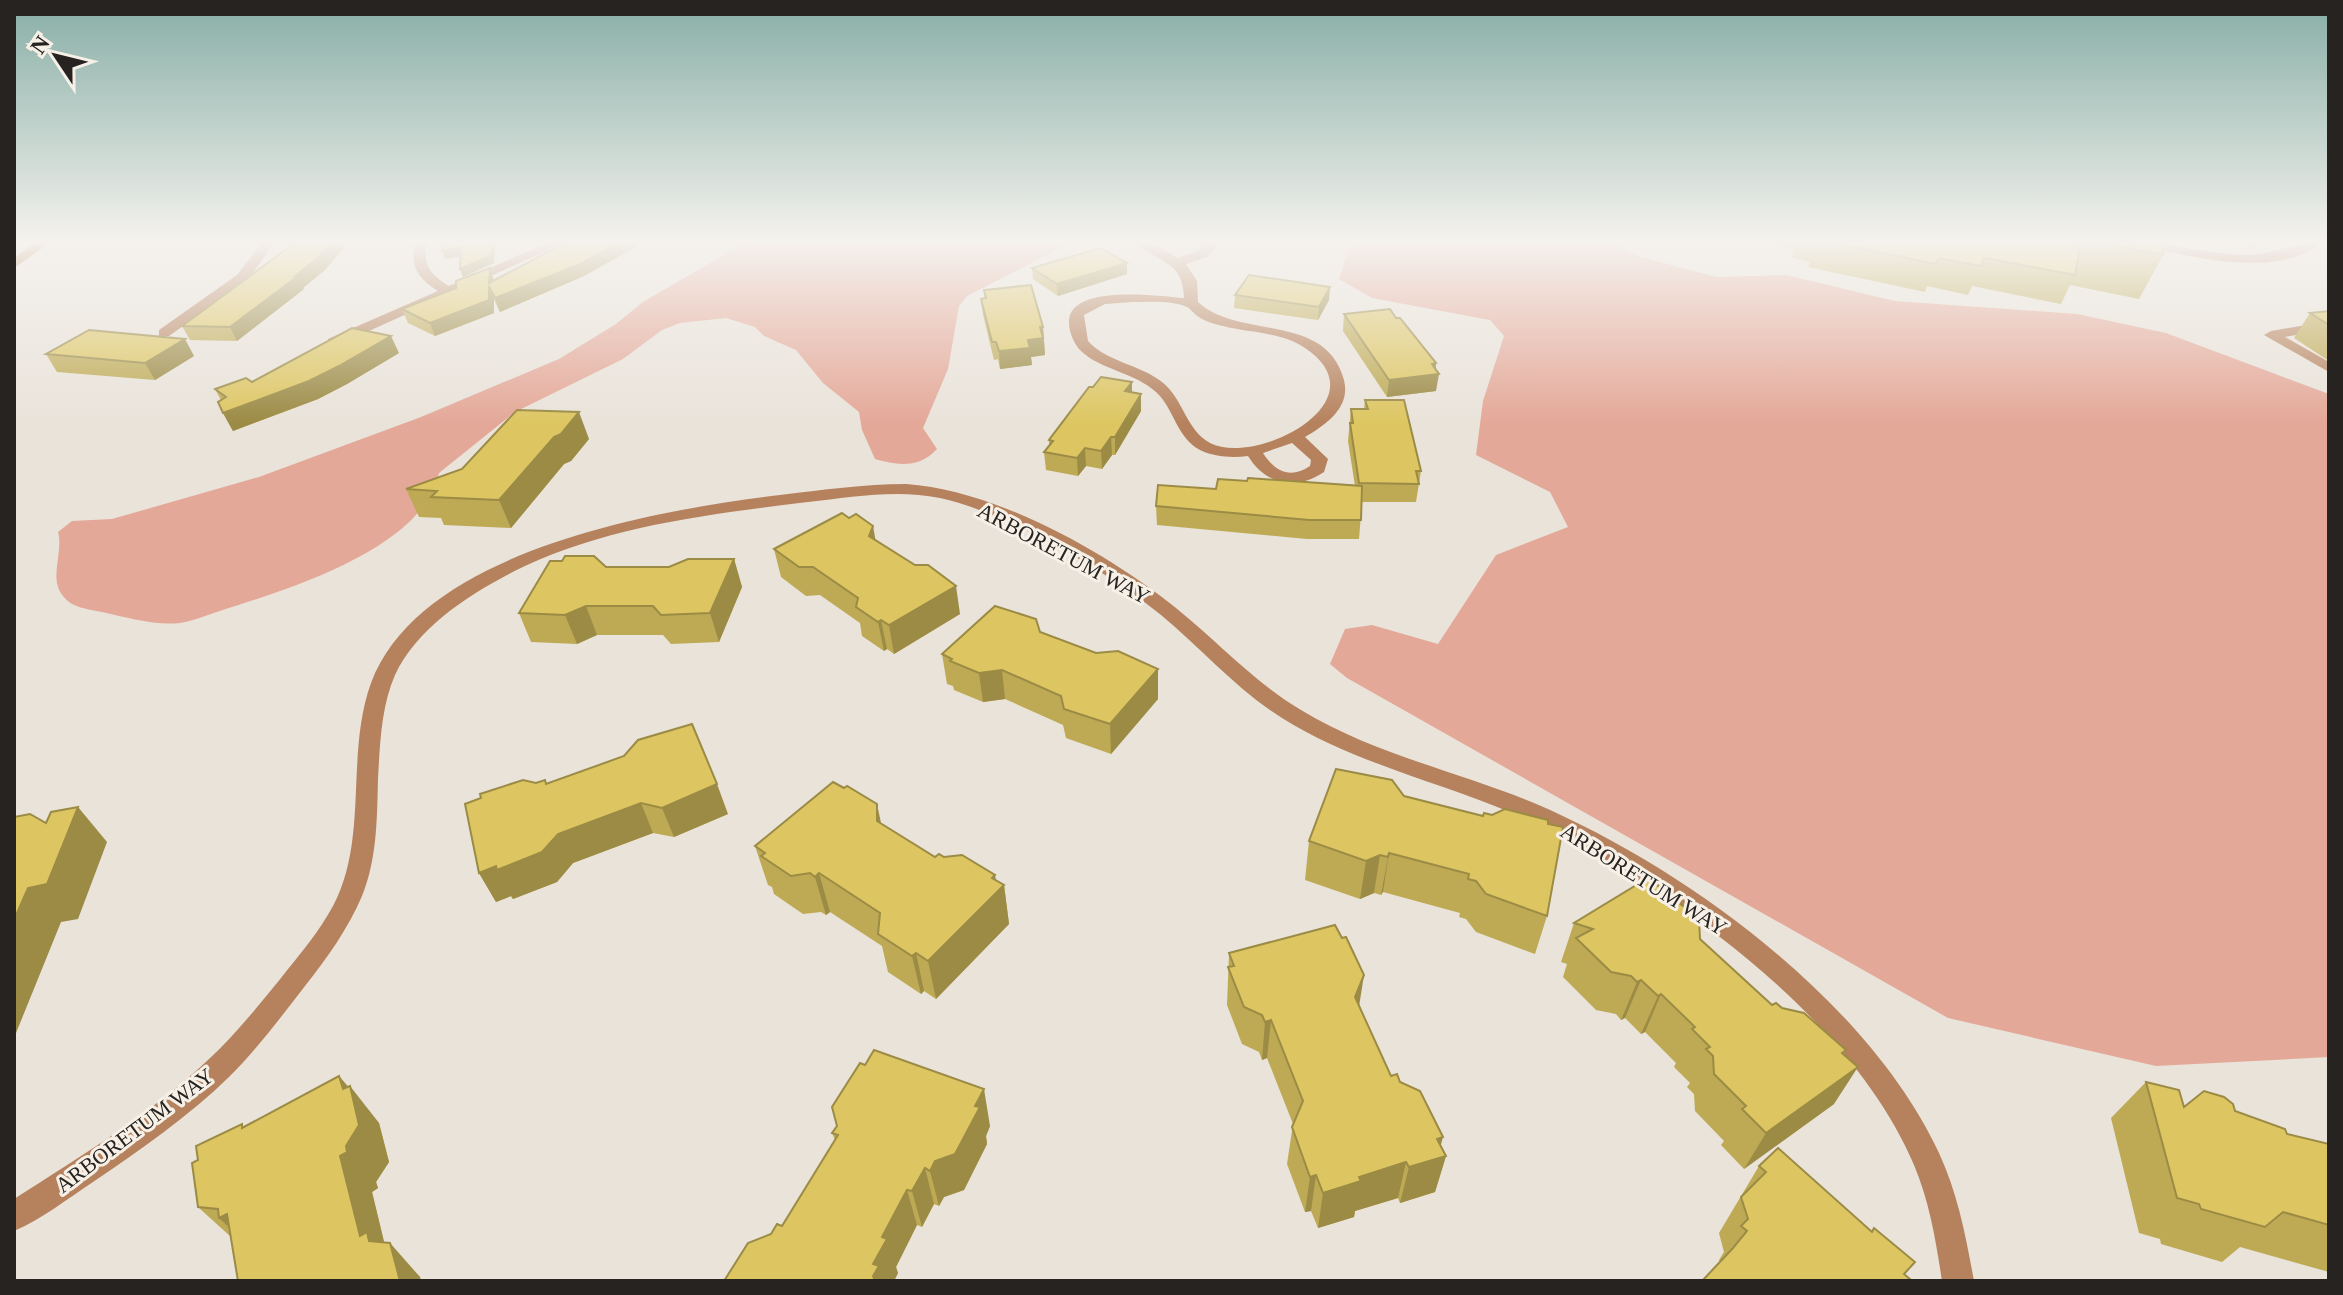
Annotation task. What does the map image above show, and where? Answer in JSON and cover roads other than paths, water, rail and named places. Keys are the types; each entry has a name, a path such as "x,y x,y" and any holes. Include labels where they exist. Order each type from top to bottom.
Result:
{"street":[{"path":"164,333 207,302"},
{"path":"320,349 420,302"},
{"path":"1104,302 1084,308 1076,315 1080,339 1086,348 1162,389 1196,440 1225,450 1253,451 1295,437 1326,414 1337,397 1337,381 1324,357 1312,345 1296,337 1217,319 1199,311 1191,303 1181,302"},
{"path":"2329,325 2271,334 2329,368"},
{"path":"1253,451 1261,467 1270,474 1289,478 1305,476 1316,469 1320,459 1295,437"},
{"name":"ARBORETUM WAY","path":"14,1216 120,1146 211,1075 277,1002 328,936 347,903 359,872 364,845 368,730 378,685 400,650 437,613 476,585 512,565 574,540 780,500 912,490 944,494 985,508 1101,568 1169,612 1252,687 1305,722 1365,751 1524,808 1576,833 1661,884 1765,958 1843,1030 1865,1055 1907,1119 1943,1205 1958,1281"}]}
